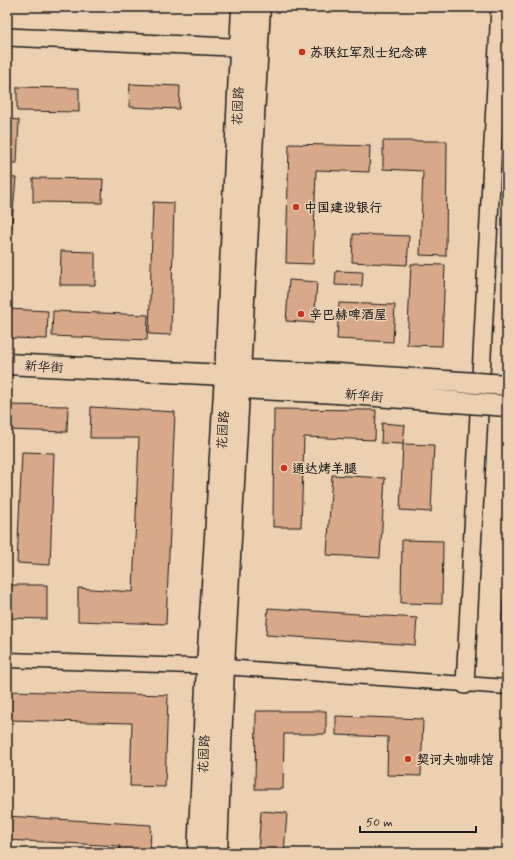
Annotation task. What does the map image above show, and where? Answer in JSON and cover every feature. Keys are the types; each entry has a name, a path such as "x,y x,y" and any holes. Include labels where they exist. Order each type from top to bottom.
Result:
{"main road":[{"name":"花园路","path":"198,853 216,666 236,378 249,48 242,7"},
{"name":"花园路","path":"249,48 260,7"},
{"name":"新华街","path":"7,364 338,383 507,385"},
{"name":"新华街","path":"338,383 507,406"},
{"name":"花园路","path":"216,666 217,853"}],"street":[{"path":"465,685 500,7"},
{"path":"7,37 249,48"},
{"path":"7,660 216,666 507,687"}],"building":[{"path":"130,84 180,86 179,109 129,107"},
{"path":"17,87 79,88 79,112 17,111"},
{"path":"7,119 19,120 17,163 7,163"},
{"path":"383,141 447,141 446,256 420,255 423,171 383,169"},
{"path":"289,144 370,146 369,172 316,170 313,264 286,263"},
{"path":"7,177 16,178 10,245 7,244"},
{"path":"33,178 103,179 102,203 33,202"},
{"path":"153,202 174,203 171,335 149,334"},
{"path":"353,234 409,236 407,265 352,262"},
{"path":"61,251 95,252 95,285 60,285"},
{"path":"411,264 445,265 442,346 407,345"},
{"path":"336,271 363,272 362,286 335,285"},
{"path":"289,280 317,282 314,323 286,321"},
{"path":"339,303 395,305 393,342 337,339"},
{"path":"7,309 48,311 47,339 7,338"},
{"path":"53,311 148,315 147,340 52,336"},
{"path":"7,405 68,406 67,432 7,430"},
{"path":"91,407 175,412 166,624 78,621 78,588 133,592 139,438 90,438"},
{"path":"274,409 376,410 375,440 304,437 301,527 273,527"},
{"path":"382,423 405,425 403,444 381,443"},
{"path":"403,444 434,445 431,512 400,510"},
{"path":"22,452 54,453 50,565 17,563"},
{"path":"332,475 385,478 380,558 327,555"},
{"path":"507,501 507,545 502,544"},
{"path":"402,540 443,541 442,604 401,603"},
{"path":"506,551 507,633 501,633"},
{"path":"7,585 47,585 47,619 7,618"},
{"path":"268,608 417,618 415,645 266,635"},
{"path":"7,691 168,695 165,787 130,786 132,723 7,720"},
{"path":"256,711 326,711 326,734 284,734 283,789 255,789"},
{"path":"336,716 423,719 421,776 387,775 388,737 336,735"},
{"path":"261,811 287,813 284,853 258,853"},
{"path":"7,816 151,825 150,853 119,853 120,846 7,840"}],"place":[{"name":"苏联红军烈士纪念碑","path":"302,52"},
{"name":"中国建设银行","path":"296,207"},
{"name":"辛巴赫啤酒屋","path":"301,314"},
{"name":"通达烤羊腿","path":"284,468"},
{"name":"契诃夫咖啡馆","path":"408,759"}]}
